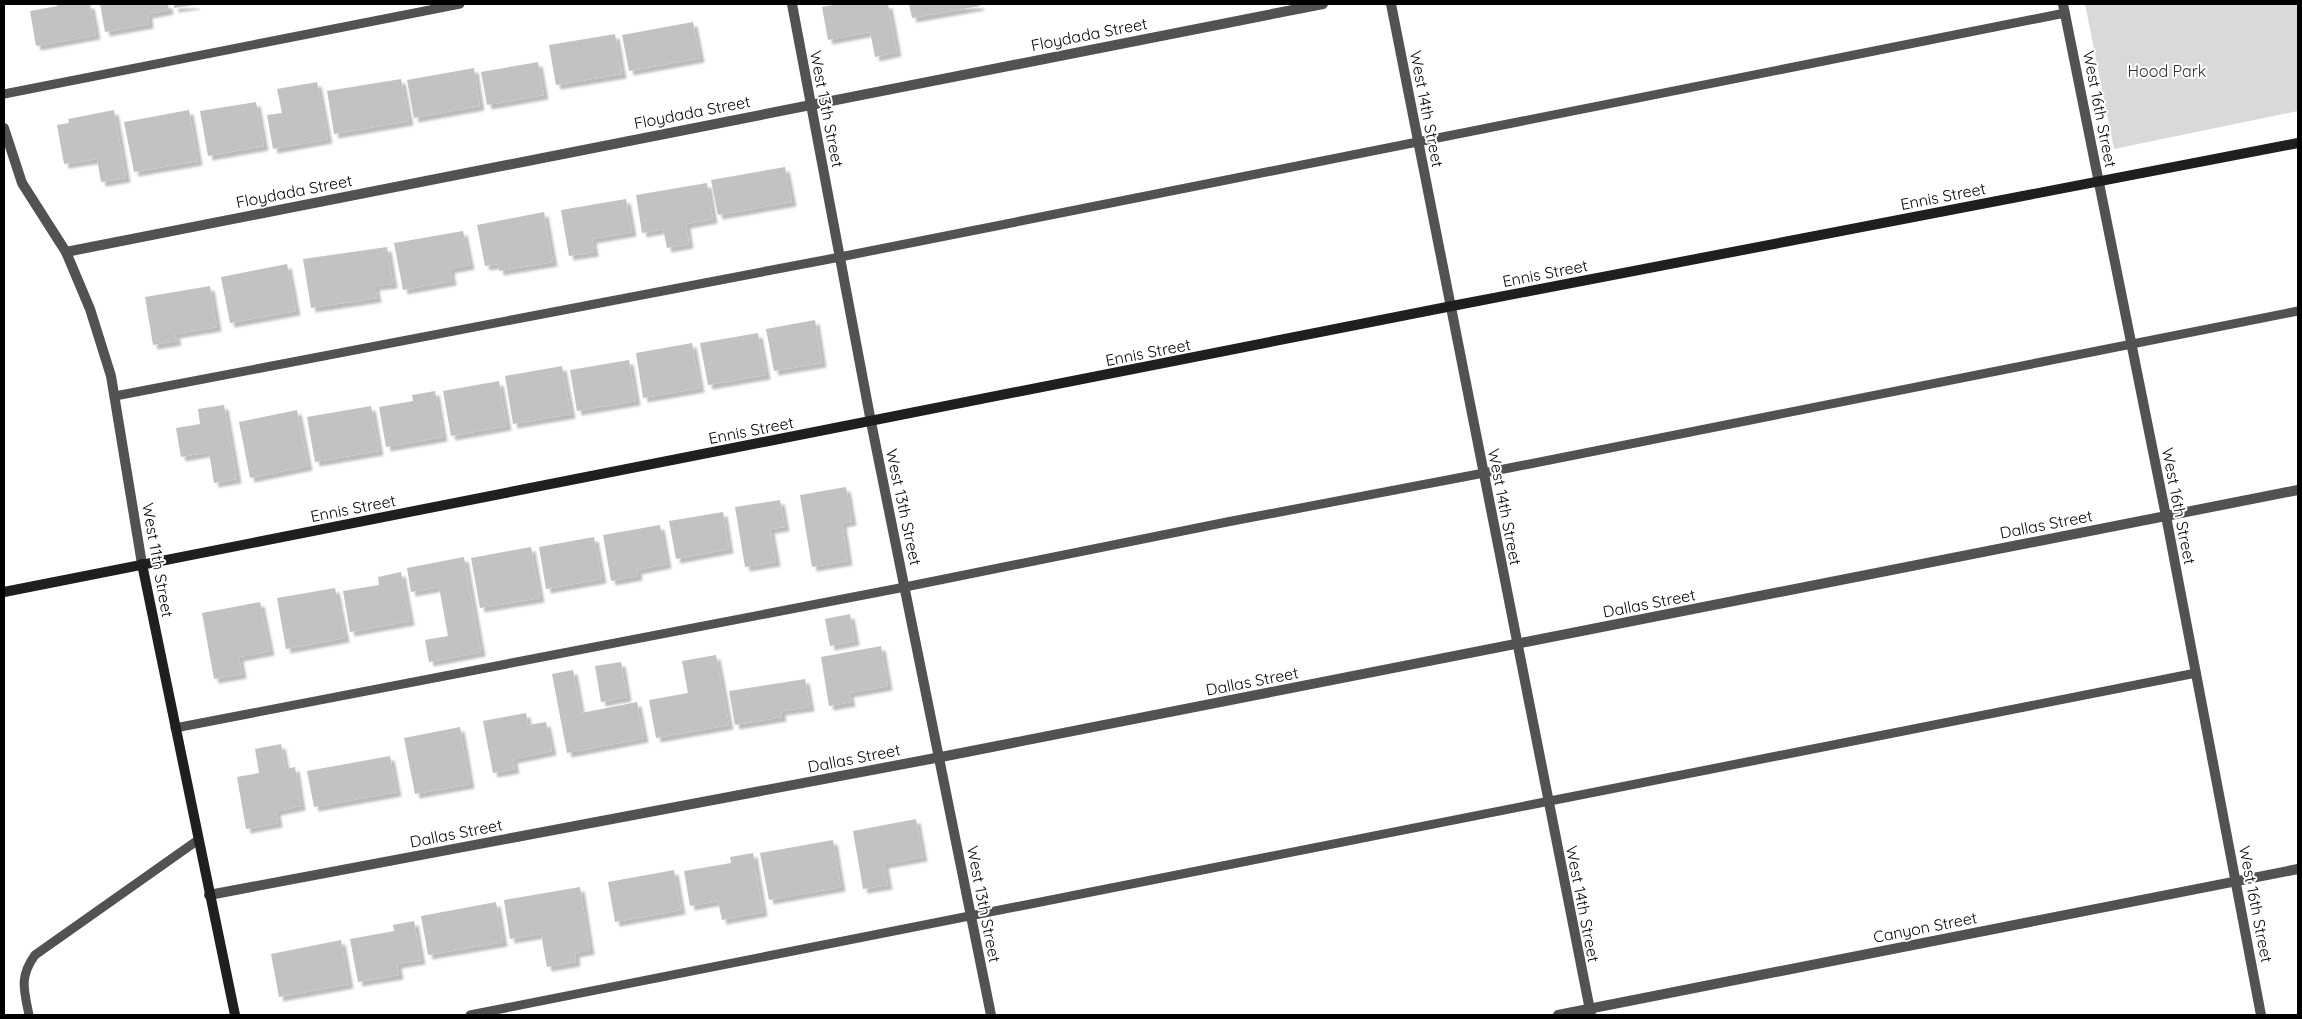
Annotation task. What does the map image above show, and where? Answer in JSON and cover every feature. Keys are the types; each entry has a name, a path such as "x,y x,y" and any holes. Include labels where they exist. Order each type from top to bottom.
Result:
{"main road":[{"name":"Ennis Street","path":"4,592 1452,306 2298,143"},
{"name":"West 11th Street","path":"142,564 235,1015"}],"street":[{"name":"West 13th Street","path":"792,4 871,422 906,587 991,1015"},
{"name":"Floydada Street","path":"66,252 1323,4"},
{"name":"West 14th Street","path":"1391,4 1590,1012"},
{"name":"West 16th Street","path":"2064,8 2166,516 2262,1015"},
{"name":"West 11th Street","path":"4,128 22,183 66,252 90,309 112,376 142,564"},
{"name":"Dallas Street","path":"209,895 940,757 2298,490"},
{"name":"Canyon Street","path":"1558,1015 1590,1012 2298,869"}],"lane":[{"path":"4,94 460,4"},
{"path":"115,396 840,257 1419,142 2064,8"},
{"path":"175,728 906,587 1236,520 1484,473 2298,311"},
{"path":"470,1015 971,914 2196,673"},
{"path":"29,1015 22,978 26,966 34,955 198,840"}],"green space":[{"name":"Hood Park","path":"2085,4 2298,4 2298,111 2114,149"}],"building":[{"path":"57,4 90,4 96,35 36,46 30,11 57,6"},
{"path":"100,4 168,4 169,10 148,14 149,24 105,32"},
{"path":"174,4 195,4 195,5 174,8"},
{"path":"838,4 888,4 897,52 875,57 870,32 828,40 822,7"},
{"path":"909,4 979,4 980,6 912,18"},
{"path":"693,22 700,58 629,71 622,35"},
{"path":"615,34 622,74 556,85 549,45"},
{"path":"538,62 544,95 487,105 481,72"},
{"path":"474,68 480,106 414,118 407,80"},
{"path":"401,79 409,121 334,134 327,91"},
{"path":"317,82 328,139 273,149 267,115 282,113 277,89"},
{"path":"256,102 264,146 208,156 200,111"},
{"path":"114,110 126,178 101,182 97,159 64,164 57,125 69,123 68,119"},
{"path":"189,110 198,161 134,172 124,122"},
{"path":"785,167 792,202 718,215 711,180"},
{"path":"707,183 713,219 686,224 689,244 667,248 663,229 642,233 636,195"},
{"path":"626,199 632,232 592,239 594,252 569,256 561,210"},
{"path":"544,212 553,262 499,271 498,264 485,266 477,225"},
{"path":"463,231 470,265 450,269 452,281 403,290 394,243"},
{"path":"387,247 393,284 375,286 377,298 311,308 303,259"},
{"path":"287,264 296,311 230,323 221,277"},
{"path":"210,286 217,327 175,334 177,341 153,345 145,297"},
{"path":"815,320 822,363 774,371 766,329"},
{"path":"758,333 766,375 708,385 700,343"},
{"path":"692,343 700,388 643,398 636,353"},
{"path":"629,360 636,401 577,411 570,370"},
{"path":"562,366 571,414 513,424 505,376"},
{"path":"499,381 507,426 451,436 443,391"},
{"path":"435,391 443,437 386,447 379,407 413,401 412,395"},
{"path":"224,405 237,479 214,483 209,452 181,457 176,428 200,424 198,409"},
{"path":"371,406 379,451 315,462 307,417"},
{"path":"297,410 308,466 250,478 239,422"},
{"path":"846,487 852,521 842,523 848,561 812,567 800,495"},
{"path":"780,500 785,527 770,529 776,562 745,567 735,507"},
{"path":"723,512 729,549 676,559 669,521"},
{"path":"660,525 667,564 637,570 638,576 611,581 603,535"},
{"path":"594,537 602,579 546,589 539,547"},
{"path":"531,547 540,598 480,608 471,558"},
{"path":"464,557 481,652 429,662 425,640 448,636 439,587 411,592 407,568"},
{"path":"401,572 410,621 350,632 343,591 379,585 378,577"},
{"path":"335,588 345,638 286,649 277,598"},
{"path":"260,602 270,651 239,657 242,674 214,679 202,613"},
{"path":"850,614 855,641 830,646 825,619"},
{"path":"881,646 888,686 849,693 851,702 829,706 821,657"},
{"path":"716,655 729,725 656,738 649,700 688,693 682,661"},
{"path":"621,662 627,697 601,702 595,666"},
{"path":"573,670 581,713 637,702 644,738 567,753 552,674"},
{"path":"805,679 810,707 781,711 782,717 735,725 729,691"},
{"path":"526,713 528,725 546,722 552,751 513,759 515,769 493,773 483,721"},
{"path":"460,727 470,784 415,794 404,738"},
{"path":"281,744 286,769 295,767 301,806 276,811 278,823 246,829 237,777 259,773 255,749"},
{"path":"390,756 397,792 314,807 307,771"},
{"path":"916,819 923,857 884,864 888,885 863,889 853,831"},
{"path":"833,840 841,887 769,900 760,853"},
{"path":"753,853 763,912 722,920 718,901 690,906 684,871 731,863 730,857"},
{"path":"674,870 681,910 615,922 608,882"},
{"path":"580,887 590,950 575,953 576,962 547,967 541,934 510,939 504,900"},
{"path":"496,902 503,942 428,955 421,916"},
{"path":"414,921 421,960 397,964 399,975 358,982 350,939 394,931 393,925"},
{"path":"341,940 349,984 279,997 271,954"}]}
